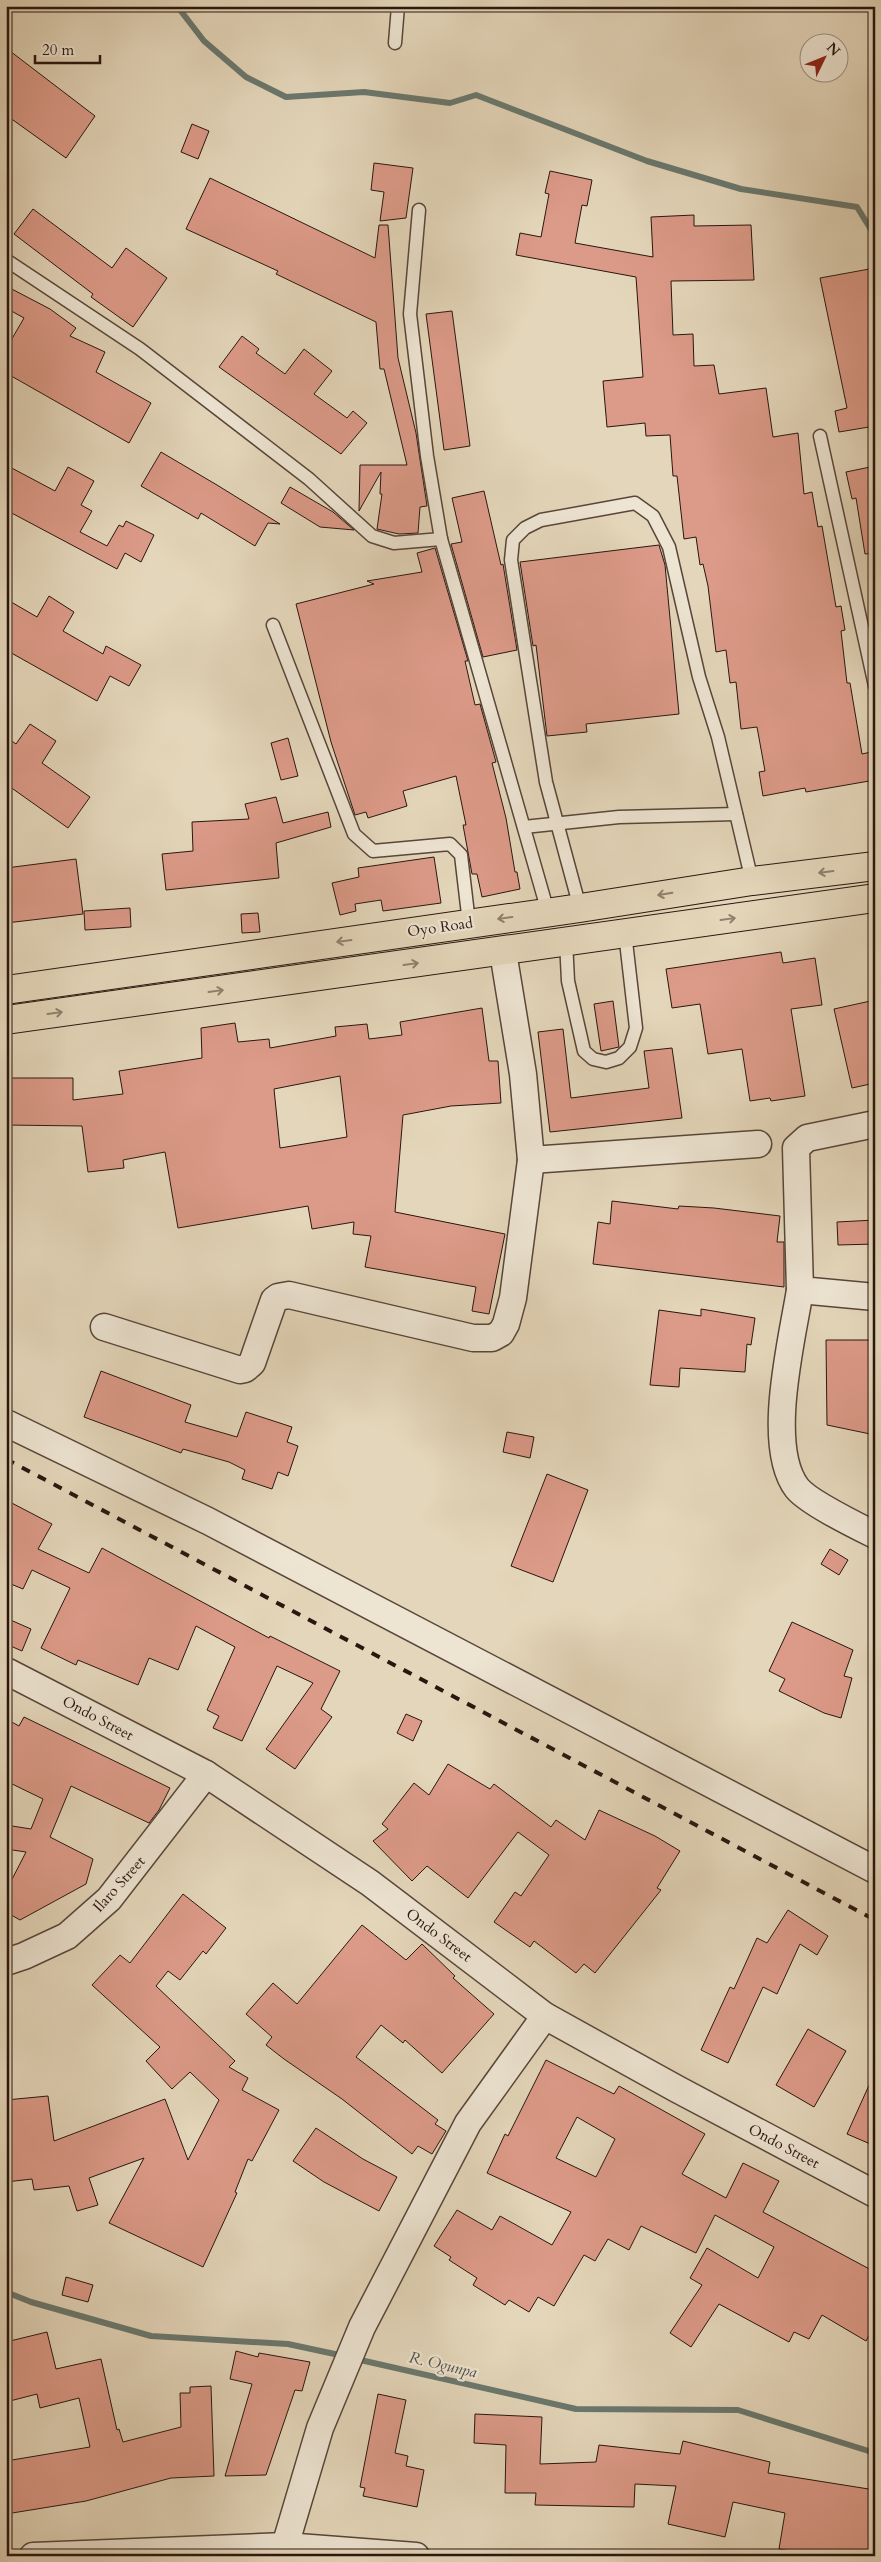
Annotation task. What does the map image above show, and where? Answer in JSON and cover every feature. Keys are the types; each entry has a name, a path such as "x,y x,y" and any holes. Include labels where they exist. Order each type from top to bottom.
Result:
{"main road":[{"name":"Oyo Road","path":"6,990 752,881 875,866"},
{"path":"6,1020 503,952 566,941 875,898"},
{"path":"563,910 566,941"}],"street":[{"path":"104,1327 240,1370 245,1369 252,1363 274,1300 278,1297 289,1295 473,1338 492,1338 501,1333 506,1324 513,1298 531,1160 523,1074 503,952"},
{"path":"875,1124 807,1138 796,1148 800,1290 780,1422 782,1456 797,1488 838,1516 875,1535"},
{"path":"531,1160 758,1144"},
{"path":"800,1290 875,1297"},
{"path":"6,1423 208,1521 875,1870"},
{"name":"Ondo Street","path":"6,1672 206,1774 370,1884 545,2016 676,2090 875,2194"},
{"name":"Ilaro Street","path":"6,1962 24,1956 67,1936 109,1899 206,1774"},
{"path":"285,2546 320,2428 362,2328 468,2123 545,2016"},
{"path":"33,2556 285,2546 416,2556"}],"lane":[{"path":"395,43 398,6"},
{"path":"419,210 410,314 427,456 440,539 524,827 563,910"},
{"path":"6,260 148,355 309,479 372,536 394,543 440,539"},
{"path":"820,436 875,686"},
{"path":"563,910 557,822 546,782 511,560 513,540 525,528 541,520 635,503 653,516 669,547 700,677 718,737 752,881"},
{"path":"273,625 354,834 373,851 450,844 461,855 469,923"},
{"path":"524,827 557,822 619,817 736,814"},
{"path":"566,941 568,981 584,1051 593,1059 606,1062 619,1058 630,1047 636,1028 625,933"}],"building":[{"path":"6,48 95,116 66,158 6,115"},
{"path":"192,124 209,131 198,159 181,152"},
{"path":"374,163 413,168 406,218 380,221 384,192 371,190"},
{"path":"550,171 592,180 587,206 582,205 575,243 653,257 651,217 694,215 694,226 751,225 754,280 671,281 673,335 693,334 694,366 714,365 719,394 766,388 773,437 798,433 804,494 812,492 818,527 822,526 836,607 841,606 845,630 841,631 847,683 850,683 862,754 871,752 875,780 806,792 805,788 763,796 759,772 765,771 757,727 741,729 736,682 730,683 726,650 716,652 708,586 703,564 700,565 696,537 684,539 677,476 673,476 670,435 646,436 645,423 607,427 603,381 643,377 636,277 516,255 520,233 541,237 549,194 545,193"},
{"path":"210,178 375,258 379,225 388,225 398,358 416,433 427,506 420,507 418,533 399,534 377,529 382,494 380,494 381,472 359,511 360,465 407,465 384,369 380,369 376,322 276,274 278,271 186,229"},
{"path":"33,209 112,268 126,248 167,278 133,327 91,297 93,294 14,234"},
{"path":"875,268 875,426 839,432 835,411 847,408 820,278"},
{"path":"6,286 50,309 76,328 70,336 105,352 96,372 151,403 129,443 6,373 6,349 24,318 6,308"},
{"path":"452,311 470,446 444,450 426,314"},
{"path":"242,336 259,349 256,353 285,374 304,349 332,371 314,394 347,418 353,411 367,423 341,454 219,367"},
{"path":"161,452 280,524 268,523 255,546 201,513 198,519 141,486"},
{"path":"6,465 55,491 68,467 94,481 81,505 92,511 80,532 107,546 119,525 123,527 126,521 154,535 141,562 125,553 117,569 6,510"},
{"path":"875,466 875,553 865,554 856,498 852,499 846,472"},
{"path":"290,487 333,512 354,530 320,527 281,503"},
{"path":"484,491 501,565 503,564 517,650 483,657 451,544 462,542 452,498"},
{"path":"659,545 665,565 679,714 586,724 587,732 547,736 536,645 533,646 520,562"},
{"path":"435,548 468,661 465,661 475,705 480,704 496,762 492,763 506,818 515,872 517,872 520,889 482,897 477,874 472,874 463,825 466,825 456,776 403,791 407,806 368,818 366,812 355,815 331,742 296,604 374,584 367,581 422,572 417,553"},
{"path":"49,596 74,612 63,631 103,654 106,646 141,665 129,686 110,676 97,701 6,650 6,599 37,617"},
{"path":"30,724 56,741 42,763 90,797 68,828 6,784 6,737 16,744"},
{"path":"288,738 298,776 281,780 271,743"},
{"path":"276,797 283,823 328,812 331,827 276,843 279,878 166,890 162,854 193,851 192,822 249,819 245,804"},
{"path":"434,857 441,903 383,911 381,900 355,904 356,911 340,915 332,883 359,877 358,868"},
{"path":"76,859 83,914 6,923 6,868"},
{"path":"130,908 131,927 85,930 84,911"},
{"path":"258,913 260,932 242,933 241,914"},
{"path":"781,952 783,963 815,958 822,1005 791,1009 805,1096 771,1101 770,1098 750,1101 742,1049 708,1054 700,1004 672,1008 666,969"},
{"path":"875,1000 875,1083 852,1088 834,1009"},
{"path":"613,1001 619,1047 601,1051 594,1004"},
{"path":"482,1008 489,1061 498,1061 501,1103 451,1106 403,1115 395,1212 505,1234 489,1314 472,1311 476,1287 365,1267 371,1236 353,1234 354,1222 312,1229 308,1206 178,1228 165,1152 123,1160 124,1168 88,1172 82,1126 6,1125 6,1078 73,1078 73,1100 123,1094 119,1071 202,1058 201,1028 235,1023 238,1042 269,1039 270,1048 336,1036 335,1027 367,1024 369,1039 402,1035 400,1022","holes":["340,1076 347,1137 280,1148 274,1089"]},
{"path":"563,1029 571,1098 649,1088 644,1051 672,1048 682,1118 550,1132 538,1032"},
{"path":"612,1201 678,1209 679,1206 714,1208 780,1216 777,1242 784,1242 784,1287 593,1264 598,1222 610,1224"},
{"path":"875,1220 875,1244 838,1245 837,1222"},
{"path":"701,1309 755,1318 751,1345 747,1344 745,1372 680,1368 679,1387 650,1385 659,1310 701,1316"},
{"path":"826,1340 875,1340 875,1435 827,1425"},
{"path":"101,1371 191,1405 185,1422 237,1437 246,1412 292,1427 287,1442 298,1446 288,1476 278,1472 272,1489 242,1479 245,1470 229,1462 183,1449 181,1453 84,1417"},
{"path":"507,1432 534,1437 530,1458 503,1452"},
{"path":"547,1474 588,1490 553,1582 511,1566"},
{"path":"6,1500 52,1524 38,1549 89,1573 102,1548 269,1638 270,1636 340,1671 321,1709 332,1717 295,1769 266,1749 313,1683 277,1666 242,1741 213,1728 219,1716 207,1710 235,1647 196,1626 178,1670 149,1658 138,1685 78,1660 76,1665 41,1648 70,1588 32,1570 23,1589 6,1582"},
{"path":"830,1549 848,1560 839,1575 821,1564"},
{"path":"6,1618 31,1629 22,1651 6,1644"},
{"path":"792,1622 853,1650 844,1676 852,1678 841,1718 824,1713 779,1691 785,1679 769,1671"},
{"path":"406,1714 422,1721 413,1741 397,1733"},
{"path":"24,1717 170,1788 159,1810 149,1823 71,1786 50,1837 93,1859 86,1884 20,1920 6,1912 6,1891 26,1852 6,1849 6,1825 31,1829 43,1799 6,1781 6,1719 19,1726"},
{"path":"448,1764 490,1789 494,1784 551,1827 556,1820 585,1840 599,1810 655,1836 680,1851 657,1888 661,1890 595,1973 584,1964 576,1973 534,1941 530,1947 494,1922 515,1892 521,1896 549,1855 518,1832 468,1898 427,1866 412,1881 373,1841 388,1829 382,1824 414,1783 429,1795"},
{"path":"183,1894 226,1928 206,1954 203,1951 180,1980 168,1971 156,1986 235,2061 229,2067 248,2078 242,2090 279,2110 252,2161 248,2159 235,2192 237,2193 203,2267 109,2223 144,2158 89,2178 98,2205 77,2211 69,2186 34,2190 32,2179 6,2182 6,2100 48,2096 54,2141 165,2099 188,2160 219,2100 190,2072 172,2089 146,2061 160,2047 92,1985 120,1955 130,1963"},
{"path":"788,1910 828,1936 817,1955 800,1944 777,1994 763,1987 728,2063 701,2050 730,1987 734,1989 757,1938 767,1943"},
{"path":"362,1925 406,1960 422,1944 455,1976 453,1978 494,2014 442,2073 405,2040 403,2043 381,2025 356,2057 438,2120 435,2124 446,2131 432,2154 418,2146 412,2154 342,2099 284,2059 266,2045 272,2037 246,2014 273,1983 297,2004"},
{"path":"808,2029 846,2051 814,2107 776,2085"},
{"path":"546,2060 614,2094 619,2086 705,2134 682,2174 726,2198 743,2163 779,2181 763,2212 875,2272 875,2325 866,2341 822,2315 809,2339 794,2332 789,2342 719,2304 691,2347 670,2333 702,2285 690,2278 707,2248 758,2278 774,2247 715,2215 696,2253 641,2226 629,2250 608,2239 595,2261 584,2255 554,2306 538,2297 529,2312 509,2300 505,2305 473,2285 477,2278 449,2260 451,2257 434,2246 457,2210 492,2230 500,2216 552,2245 571,2212 487,2173 505,2134 508,2136","holes":["577,2117 615,2139 596,2177 556,2158"]},
{"path":"875,2072 875,2146 847,2134"},
{"path":"316,2128 363,2159 397,2177 379,2211 324,2182 293,2161"},
{"path":"66,2277 93,2285 88,2302 62,2295"},
{"path":"47,2332 56,2369 101,2359 117,2430 119,2429 123,2442 181,2427 180,2393 190,2393 190,2387 211,2386 214,2476 171,2478 86,2501 6,2514 6,2461 90,2447 79,2398 40,2408 37,2394 6,2402 6,2342"},
{"path":"236,2351 258,2357 259,2353 310,2362 302,2391 295,2390 266,2475 225,2476 252,2384 230,2379"},
{"path":"378,2394 406,2400 395,2453 408,2456 406,2466 424,2470 417,2507 363,2496 365,2488 360,2487"},
{"path":"475,2414 542,2417 540,2464 596,2462 599,2445 680,2454 683,2441 770,2462 768,2473 875,2490 875,2556 823,2556 779,2549 785,2513 733,2502 725,2537 668,2524 676,2486 635,2484 634,2507 535,2505 536,2493 505,2493 506,2445 474,2443"}],"waterway":[{"path":"177,6 204,41 246,77 286,97 364,92 450,103 476,95 647,161 741,189 857,207 875,236"},
{"name":"R. Ogunpa","path":"6,2292 31,2302 151,2336 288,2344 344,2356"},
{"name":"R. Ogunpa","path":"356,2359 576,2409 738,2410 875,2453"}],"railway":[{"path":"6,1459 875,1920"}]}
